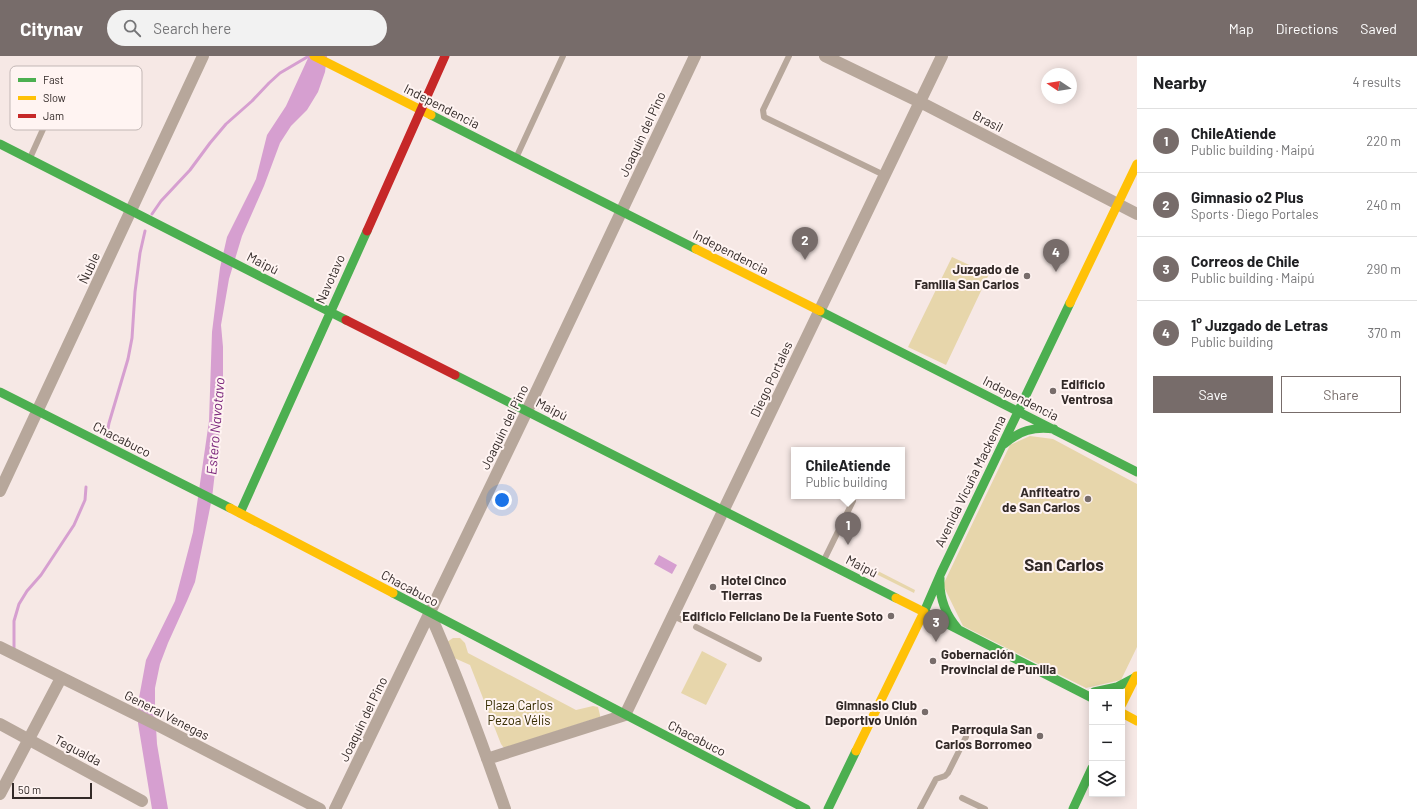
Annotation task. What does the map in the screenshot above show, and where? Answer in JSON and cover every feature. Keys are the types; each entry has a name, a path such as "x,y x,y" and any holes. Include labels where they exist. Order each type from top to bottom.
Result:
{"street":[{"name":"Ñuble","path":"0,491 203,56"},
{"name":"Independencia","path":"314,56 1137,472"},
{"name":"Navotavo","path":"240,513 445,56"},
{"name":"Joaquín del Pino","path":"335,809 430,614 695,56"},
{"name":"Brasil","path":"824,56 920,102 1137,214"},
{"name":"Diego Portales","path":"625,715 678,618 724,512 942,56"},
{"name":"Maipú","path":"0,144 1089,697"},
{"name":"Avenida Vicuña Mackenna","path":"828,809 924,612 998,453 1137,164"},
{"name":"Chacabuco","path":"0,392 240,513 430,614 806,809"},
{"path":"998,453 1009,439 1024,430 1038,427 1054,429"},
{"path":"941,573 940,588 942,604 949,618 959,630"},
{"path":"430,614 505,809"},
{"name":"General Venegas","path":"0,647 157,724 320,809"},
{"path":"1107,689 1117,687 1136,676"},
{"path":"1125,698 1136,676"},
{"path":"0,794 61,678"},
{"path":"1081,693 1089,692"},
{"path":"487,759 611,718 625,715"},
{"path":"1125,715 1137,721"},
{"name":"Tegualda","path":"0,724 142,801"},
{"path":"1073,809 1089,774"}],"lane":[{"path":"516,158 563,56"},
{"path":"789,56 763,110 764,118 884,175"},
{"path":"29,159 42,130"},
{"path":"823,561 854,501"},
{"path":"696,627 760,658"},
{"path":"920,809 936,779 946,776 966,737"},
{"path":"962,798 985,809"}],"green space":[{"path":"952,257 989,274 946,365 908,347"},
{"path":"1030,436 1053,439 1137,484 1137,647 1121,680 1086,688 963,626 943,585 1010,445"},
{"path":"872,568 915,590 914,593 870,571"},
{"name":"Plaza Carlos Pezoa Vélis","path":"453,638 460,638 465,643 468,653 576,710 593,706 598,707 600,717 504,748 501,744 470,665 452,657 447,642"},
{"path":"702,651 727,664 706,705 681,693"}],"water":[{"name":"Estero Navotavo","path":"309,56 327,56 325,72 318,92 307,110 291,126 280,143 264,186 242,236 229,279 221,325 223,347 223,402 212,498 195,582 160,664 155,688 157,744 168,809 152,809 138,723 139,698 146,660 175,601 193,532 209,421 212,332 220,268 227,237 256,179 267,135 286,106"},
{"path":"659,555 677,565 672,574 654,564"}],"waterway":[{"path":"152,214 161,201 190,170 226,124 280,73 309,56"},
{"path":"106,439 109,423 128,359 132,338 135,292 140,253 145,231"},
{"path":"14,649 14,621 19,604 27,591 41,575 74,525 85,500 86,487"}],"traffic: fast":[{"path":"431,115 696,249"},
{"path":"0,144 346,320"},
{"path":"240,513 367,231"},
{"path":"1070,303 941,573 924,612 1089,696"},
{"path":"820,311 1137,472"},
{"path":"455,375 896,598"},
{"path":"0,392 230,508"},
{"path":"1004,444 1027,430 1040,428 1054,429"},
{"path":"940,578 942,599 946,612 958,629"},
{"path":"393,593 806,809"},
{"path":"1108,689 1117,687 1134,678"},
{"path":"828,809 856,751"},
{"path":"1073,809 1089,774"}],"traffic: slow":[{"path":"314,56 431,115"},
{"path":"1070,303 1137,164"},
{"path":"696,249 820,311"},
{"path":"230,508 393,593"},
{"path":"856,751 924,612 896,598"},
{"path":"1125,698 1136,676"},
{"path":"1125,715 1137,721"}],"traffic: jam":[{"path":"367,231 445,56"},
{"path":"346,320 455,375"}],"place":[{"name":"Gimnasio o2 Plus","path":"805,260"},
{"name":"1° Juzgado de Letras","path":"1056,272"},
{"name":"Juzgado de Familia San Carlos","path":"1027,276"},
{"name":"Edificio Ventrosa","path":"1053,391"},
{"name":"Anfiteatro de San Carlos","path":"1088,499"},
{"name":"ChileAtiende","path":"848,545"},
{"name":"Hotel Cinco Tierras","path":"713,587"},
{"name":"Edificio Feliciano De la Fuente Soto","path":"891,616"},
{"name":"Correos de Chile","path":"936,642"},
{"name":"Gobernación Provincial de Punilla","path":"933,661"},
{"name":"Gimnasio Club Deportivo Unión","path":"925,712"},
{"name":"Parroquia San Carlos Borromeo","path":"1040,736"}],"district":[{"name":"San Carlos","path":"1064,564"}]}
